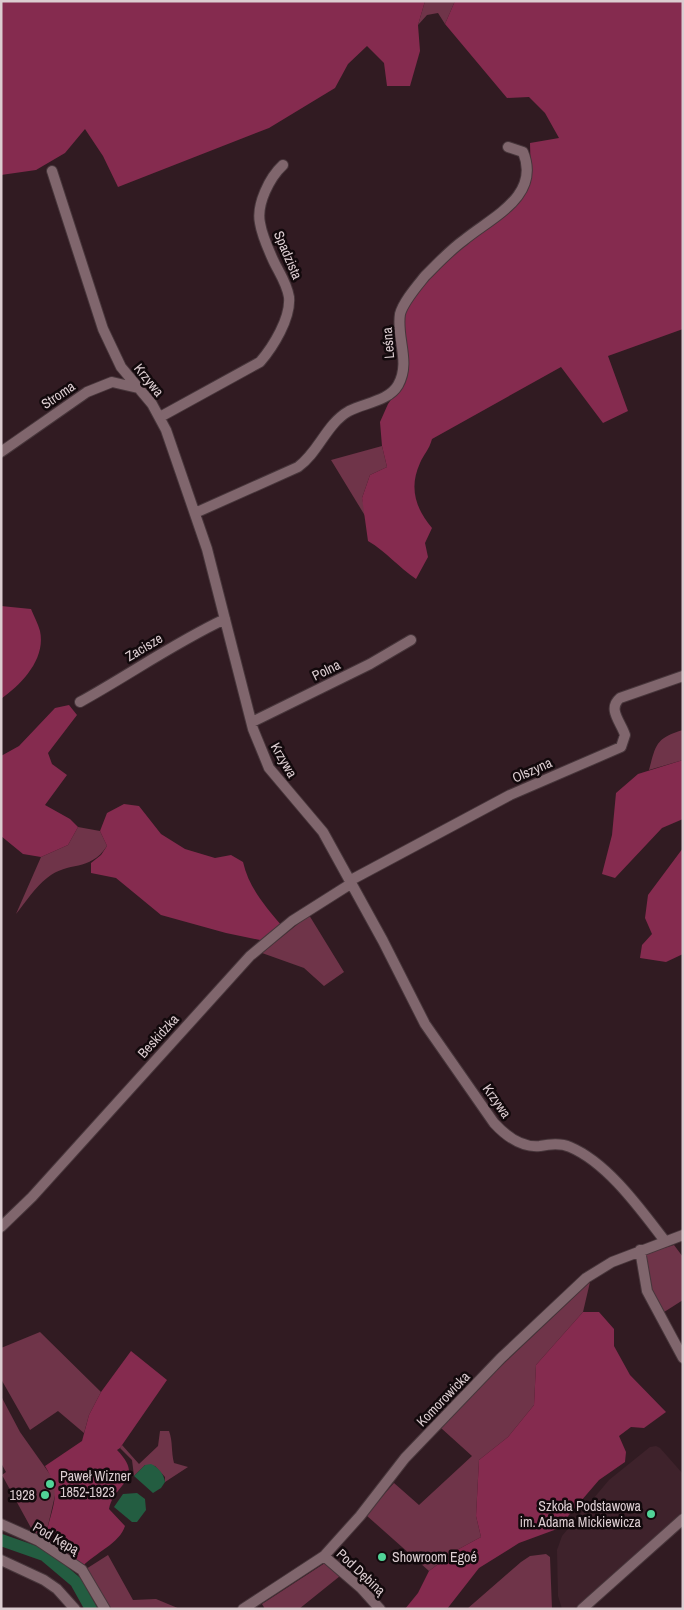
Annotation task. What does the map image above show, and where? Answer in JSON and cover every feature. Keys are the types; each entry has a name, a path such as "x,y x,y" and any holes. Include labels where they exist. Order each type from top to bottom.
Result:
{"street":[{"name":"Leśna","path":"195,513 298,467 306,461 340,417 383,397 398,386 404,361 400,322 402,308 423,278 438,263 463,240 514,202 525,186 527,171 523,152 508,147"},
{"name":"Spadzista","path":"160,417 260,362 270,351 287,313 289,299 286,284 274,262 260,223 259,213 274,173 283,165"},
{"name":"Krzywa","path":"52,171 103,328 121,367 160,417 195,513 207,549 252,722 269,768 323,832 352,882 425,1024 494,1123 507,1136 521,1144 568,1146 581,1152 610,1177 639,1208 665,1241"},
{"path":"104,384 121,367"},
{"path":"104,384 121,383 138,388"},
{"name":"Stroma","path":"3,446 87,392 104,384"},
{"name":"Zacisze","path":"80,702 110,686 152,658 225,619"},
{"name":"Polna","path":"252,722 370,664 411,640"},
{"name":"Olszyna","path":"352,882 510,795 621,747 625,735 613,707 616,702 620,698 683,676"},
{"name":"Beskidzka","path":"1,1227 32,1197 250,956 292,921 352,882"},
{"name":"Komorowicka","path":"243,1609 324,1556 360,1516 405,1458 501,1358 586,1278 612,1262 683,1235"},
{"path":"640,1250 647,1291 683,1358"},
{"path":"582,1609 683,1519"},
{"name":"Pod Kępą","path":"1,1524 40,1541 82,1570 105,1609"},
{"name":"Pod Dębiną","path":"324,1556 361,1588 380,1609"},
{"path":"1,1560 44,1580 57,1589 72,1608"}],"shaded area":[{"path":"1,1 425,1 418,25 420,51 410,86 387,86 384,63 367,46 348,64 335,88 269,128 118,187 103,156 85,129 65,153 36,170 1,175"},
{"path":"425,1 455,1 445,24 438,13 427,15 418,25"},
{"path":"455,1 683,1 683,329 608,356 628,411 603,423 561,367 432,439 420,463 415,480 414,489 418,505 421,513 432,528 425,543 428,557 416,579 368,541 362,498 370,475 387,467 382,446 380,422 388,404 399,388 403,314 421,286 455,250 516,204 531,182 530,143 559,138 545,113 529,97 507,98 445,24"},
{"path":"382,446 387,467 370,475 362,498 367,519 331,460"},
{"path":"1,606 31,609 40,631 41,641 36,661 31,670 17,686 1,699"},
{"path":"69,705 77,715 48,753 52,764 67,775 45,805 70,819 78,827 68,845 41,857 23,854 1,836 1,756 19,746 55,708"},
{"path":"683,730 683,760 649,770 658,743 667,736"},
{"path":"683,760 683,819 662,828 615,878 602,874 612,835 616,793 638,774"},
{"path":"124,804 139,806 161,834 185,849 215,858 231,855 243,862 253,888 282,926 265,941 226,933 161,915 116,878 91,873 91,863 101,855 107,846 100,831 107,813"},
{"path":"78,827 100,831 107,846 93,860 63,869 47,878 34,890 16,914 41,857 68,845"},
{"path":"683,848 683,954 666,962 640,958 642,945 652,934 645,918 648,895"},
{"path":"309,915 344,972 324,986 304,968 262,953"},
{"path":"674,1245 683,1257 683,1300 661,1314 650,1290 644,1254"},
{"path":"590,1282 583,1312 536,1365 534,1405 508,1437 479,1460 476,1516 481,1537 457,1550 429,1571 366,1515 394,1483 419,1505 472,1456 441,1428 479,1387"},
{"path":"583,1312 599,1312 614,1329 614,1346 630,1375 666,1412 644,1428 631,1427 619,1436 626,1452 625,1462 599,1480 557,1529 519,1543 479,1568 447,1609 405,1609 418,1593 429,1571 457,1550 481,1537 476,1516 479,1460 508,1437 534,1405 536,1365"},
{"path":"40,1332 101,1392 89,1415 84,1433 58,1411 30,1430 1,1379 1,1348"},
{"path":"131,1351 167,1380 117,1450 129,1468 129,1475 116,1493 109,1509 125,1526 113,1543 83,1566 42,1539 41,1534 47,1530 55,1497 53,1483 45,1466 82,1441 89,1415 101,1392"},
{"path":"1,1396 20,1432 54,1480 56,1491 47,1530 36,1537 2,1475 6,1472 1,1463"},
{"path":"160,1431 169,1431 174,1463 188,1467 165,1482 165,1477 155,1466 145,1465 134,1476 132,1460 120,1448 122,1445 139,1464 158,1446"},
{"path":"656,1446 683,1474 683,1512 574,1609 562,1609 558,1596 557,1550 562,1536 609,1480 650,1447"},
{"path":"151,1464 160,1471 165,1482 161,1488 153,1493 134,1476 145,1465"},
{"path":"137,1493 145,1499 146,1510 137,1522 132,1522 114,1507 123,1494"},
{"path":"546,1554 550,1557 552,1609 467,1609 521,1562 530,1556"},
{"path":"108,1555 133,1600 156,1599 180,1609 109,1609 86,1569"},
{"path":"325,1563 340,1576 299,1609 265,1609 262,1604"}],"waterway":[{"path":"1,1540 44,1555 76,1582 91,1609"}],"place":[{"name":"Paweł Wizner 1852-1923","path":"50,1484"},
{"name":"1928","path":"45,1495"},
{"name":"Szkoła Podstawowa im. Adama Mickiewicza","path":"651,1514"},
{"name":"Showroom Egoé","path":"382,1557"}]}
